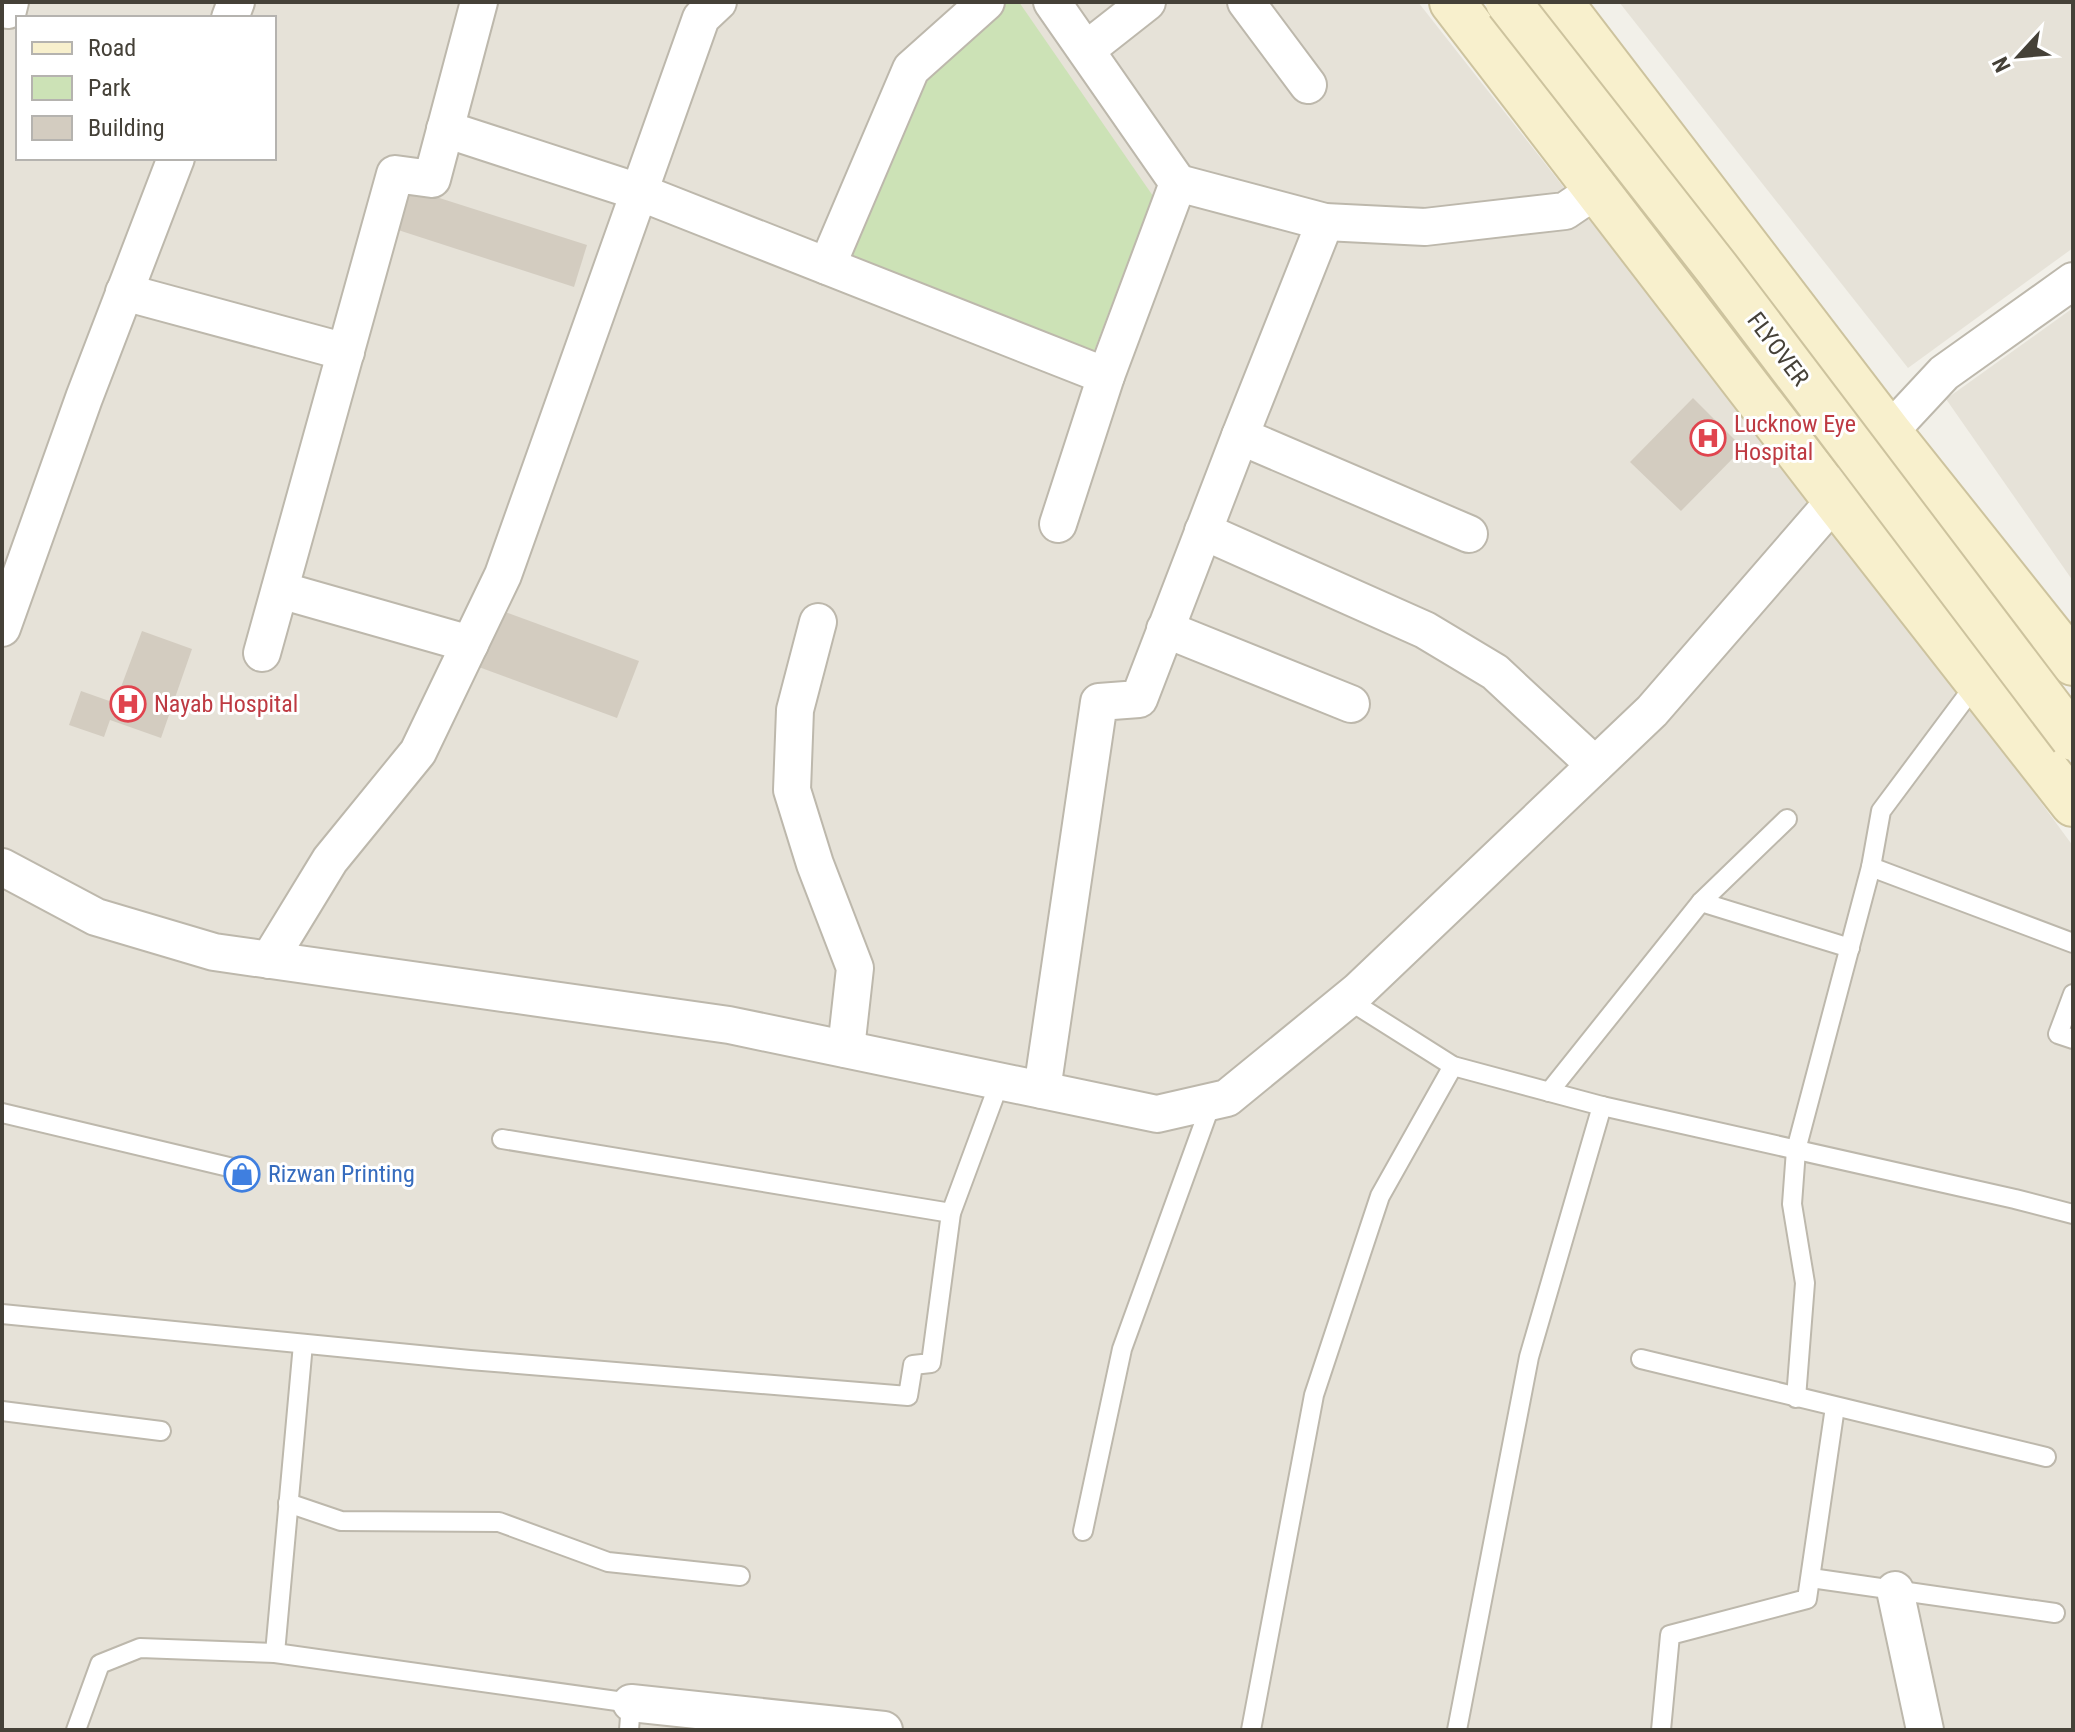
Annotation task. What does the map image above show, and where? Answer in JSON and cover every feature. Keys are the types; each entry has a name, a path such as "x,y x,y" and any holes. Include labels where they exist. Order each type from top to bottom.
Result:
{"main road":[{"path":"1452,2 2073,804"},
{"name":"FLYOVER","path":"1508,2 1745,306 2073,738"},
{"path":"1560,2 1889,432 2073,663"}],"street":[{"path":"2,8 8,10 10,2"},
{"path":"262,653 395,174 432,179 479,2"},
{"path":"269,960 330,860 418,752 503,575 701,18 718,2"},
{"path":"827,266 911,69 986,2"},
{"path":"1052,2 1178,183 1325,222 1425,227 1565,211 1596,190"},
{"path":"1086,50 1147,2"},
{"path":"1246,2 1308,85"},
{"path":"445,129 639,192 1106,376"},
{"path":"2,628 84,398 175,160"},
{"path":"1058,524 1106,376 1178,183"},
{"path":"1042,1090 1099,702 1139,699 1325,222"},
{"path":"2,867 96,917 214,952 729,1025 1157,1114 1227,1098 1347,999 1652,711 1835,500 1889,432 1944,373 2073,281"},
{"path":"124,292 346,352"},
{"path":"1240,436 1469,534"},
{"path":"1203,531 1425,630 1495,672 1595,765"},
{"path":"280,590 470,644"},
{"path":"818,622 795,710 792,790 815,864 855,968 846,1049"},
{"path":"1165,629 1351,704"},
{"path":"1895,1590 1925,1730"},
{"path":"630,1716 884,1730"}],"lane":[{"path":"1796,1398 1805,1283 1792,1204 1796,1150 1871,867 1881,811 1978,681"},
{"path":"1549,1092 1701,902 1787,819"},
{"path":"1871,867 2073,943"},
{"path":"1701,902 1850,948"},
{"path":"2073,994 2058,1034 2073,1039"},
{"path":"1347,999 1453,1066 1602,1106 2073,1214"},
{"path":"1251,1730 1314,1395 1380,1196 1453,1066"},
{"path":"2,1314 486,1362 908,1396 913,1365 931,1363 951,1213 1000,1081"},
{"path":"1083,1531 1122,1349 1212,1101"},
{"path":"1457,1730 1529,1357 1602,1106"},
{"path":"2,1113 233,1168"},
{"path":"502,1139 951,1213"},
{"path":"275,1653 303,1344"},
{"path":"1641,1359 2046,1457"},
{"path":"1661,1730 1670,1635 1807,1599 1835,1407"},
{"path":"2,1411 161,1431"},
{"path":"288,1503 341,1521 499,1522 608,1562 740,1576"},
{"path":"1811,1578 2055,1613"},
{"path":"76,1730 100,1664 140,1648 275,1653 630,1716"}],"shaded area":[{"path":"2,2 1418,2 1946,673 2073,846 2073,1730 2,1730"},
{"path":"1619,2 2073,2 2073,248 1908,368"},
{"path":"2073,308 2073,581 1946,399"}],"green space":[{"path":"1001,2 1019,2 1153,196 1091,359 848,257 925,74"}],"building":[{"path":"408,188 587,245 574,287 395,229"},
{"path":"1693,398 1743,448 1681,511 1630,462"},
{"path":"497,609 639,661 617,718 476,666"},
{"path":"142,631 192,649 161,738 110,720 104,737 69,725 81,691 115,703"}],"place":[{"name":"Lucknow Eye Hospital","path":"1708,438"},
{"name":"Nayab Hospital","path":"128,704"},
{"name":"Rizwan Printing","path":"242,1174"}]}
